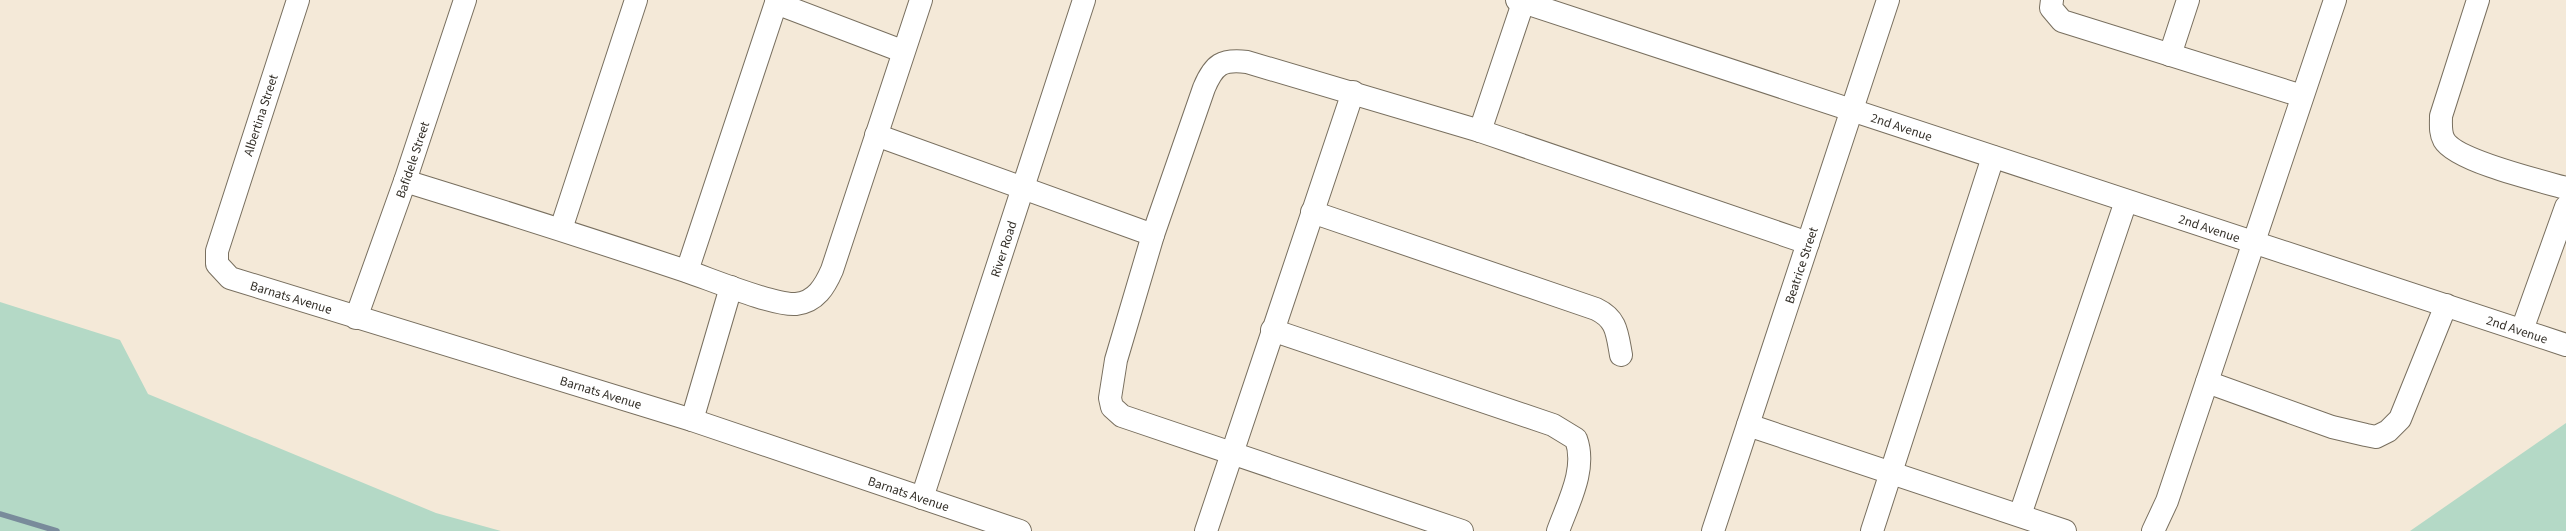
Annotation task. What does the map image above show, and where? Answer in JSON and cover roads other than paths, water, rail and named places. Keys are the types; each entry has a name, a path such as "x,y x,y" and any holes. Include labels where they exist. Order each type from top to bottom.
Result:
{"street":[{"name":"Albertina Street","path":"222,230 298,0"},
{"name":"Bafidele Street","path":"356,318 406,181 465,0"},
{"path":"561,229 636,0"},
{"path":"406,181 561,229 731,287 796,304 817,295 832,270 902,51 921,0"},
{"name":"River Road","path":"922,498 1084,0"},
{"name":"Beatrice Street","path":"1713,531 1888,0"},
{"path":"2052,0 2050,8 2062,22 2302,96"},
{"path":"2170,55 2188,0"},
{"path":"2153,531 2167,501 2335,0"},
{"path":"2478,0 2441,116 2441,132 2445,141 2452,148 2479,162 2566,188"},
{"path":"687,271 777,1 902,51"},
{"path":"1480,131 1521,1"},
{"name":"2nd Avenue","path":"1521,1 2566,345"},
{"path":"1458,530 1122,416 1112,407 1110,398 1116,360 1153,235 1204,88 1209,77 1222,63 1232,60 1247,62 1353,92 1480,131 1808,243"},
{"path":"1206,531 1272,330 1353,92"},
{"path":"876,135 1153,235"},
{"path":"1872,531 1993,157"},
{"path":"2020,515 2126,201"},
{"path":"2522,330 2566,207"},
{"path":"1312,212 1596,309 1614,322 1618,330 1621,355"},
{"name":"Barnats Avenue","path":"222,230 216,251 218,264 230,278 356,318 692,420 1020,531"},
{"path":"692,420 731,287"},
{"path":"2207,382 2332,427 2376,437 2388,431 2400,419 2446,305"},
{"path":"1272,330 1538,420 1569,433 1576,439 1581,458 1578,473 1558,531"},
{"path":"1748,425 2065,531"}],"waterway":[{"path":"0,514 57,531"}]}
